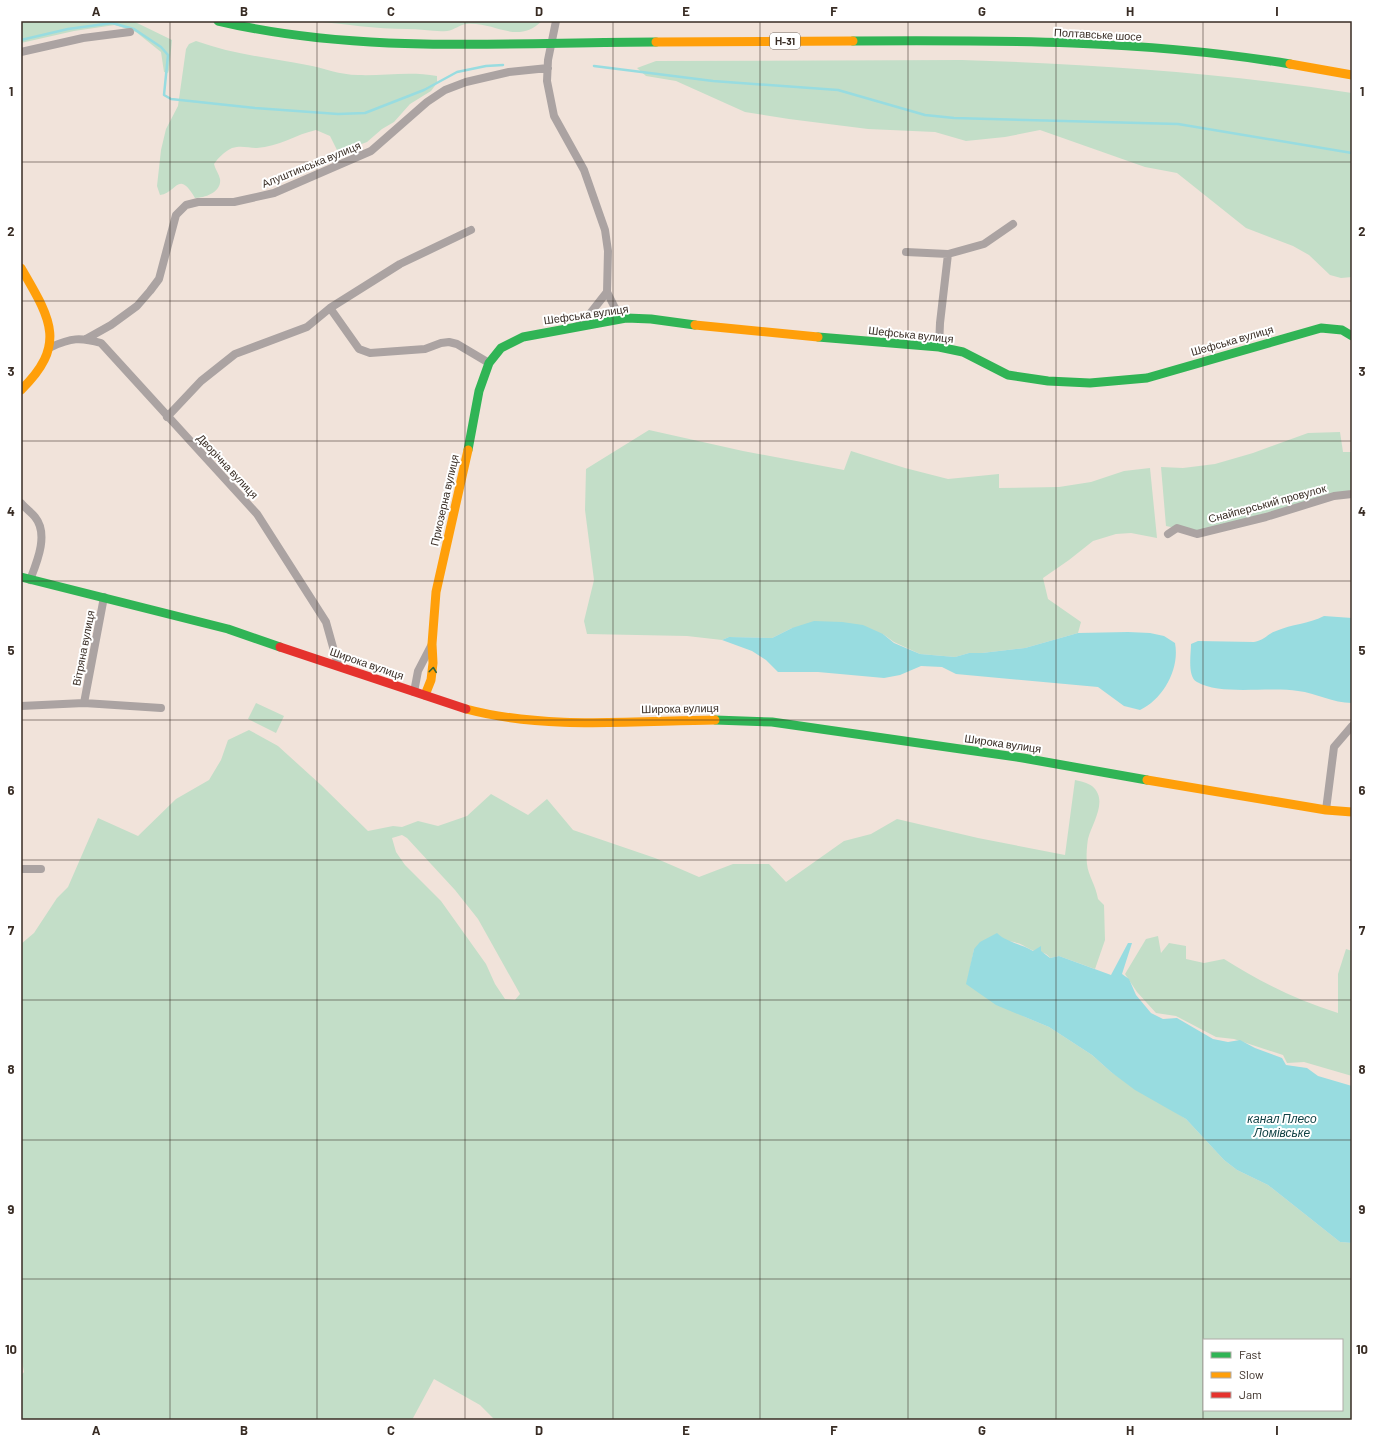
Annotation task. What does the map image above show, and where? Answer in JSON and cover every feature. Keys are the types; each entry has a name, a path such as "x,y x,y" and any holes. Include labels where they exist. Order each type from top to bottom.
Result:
{"main road":[{"name":"Полтавське шосе","path":"218,21 274,32 352,41 424,44 552,42 1002,41 1177,50 1273,62 1352,75"},
{"path":"21,268 47,317 51,347 40,370 21,390"},
{"name":"Шефська вулиця","path":"489,363 501,348 523,337 626,318 651,319 733,330 939,348 963,352 1008,375 1048,381 1090,383 1147,378 1321,328 1342,330 1352,336"},
{"name":"Приозерна вулиця","path":"425,695 432,674 432,644 436,592 473,426 479,392 489,363"},
{"name":"Широка вулиця","path":"21,577 104,597 228,630 338,665 414,692 490,715 558,722 726,720 796,725 1024,758 1326,810 1352,812"}],"street":[{"path":"556,21 546,81 554,116 584,170 605,230 608,251 607,292 615,308 626,318"},
{"path":"21,52 83,38 130,32"},
{"name":"Алуштинська вулиця","path":"86,339 122,318 137,306 150,291 158,279 176,215 186,205 198,202 234,202 274,193 371,152 427,102 445,90 466,82 509,72 548,68"},
{"path":"906,252 948,254 984,244 1013,224"},
{"path":"167,417 201,381 235,354 307,328 330,308 400,264 471,230"},
{"path":"939,348 940,323 948,254"},
{"path":"575,327 585,320 607,292"},
{"path":"330,308 359,349 364,352 370,353 425,349 449,342 457,344 489,363"},
{"name":"Дворічна вулиця","path":"51,347 69,339 86,339 101,343 257,514 326,622 338,665"},
{"name":"Снайперський провулок","path":"1168,534 1177,528 1197,534 1273,515 1334,496 1352,494"},
{"path":"21,504 36,518 40,530 41,544 30,580"},
{"name":"Вітряна вулиця","path":"84,703 104,597"},
{"path":"414,692 421,664 432,644"},
{"name":"Вітряна вулиця","path":"21,706 84,703 161,708"},
{"path":"1326,810 1334,748 1352,726"},
{"path":"21,869 41,869"}],"green space":[{"path":"21,21 133,21 172,40 168,73 164,72 161,52 136,32 115,25 74,31 21,43"},
{"path":"313,21 542,21 533,28 515,32 478,24 464,24 447,31 437,31 395,29"},
{"path":"196,41 237,52 307,65 345,74 417,74 437,76 437,83 431,91 410,104 394,122 382,129 367,142 351,148 340,156 330,136 316,130 265,147 236,147 224,153 214,164 220,179 220,184 216,191 203,197 195,198 185,185 181,184 160,195 157,186 161,150 166,129 178,106 186,49 189,44"},
{"path":"962,60 1158,70 1255,80 1352,93 1352,277 1341,278 1330,275 1309,255 1293,246 1246,228 1177,173 1145,167 1040,130 1005,137 966,141 935,132 868,129 789,119 745,112 676,81 646,76 637,68 656,61"},
{"path":"649,430 743,451 844,470 851,451 905,468 948,479 999,474 999,488 1059,487 1091,482 1124,471 1150,468 1157,538 1131,533 1116,534 1093,541 1043,578 1048,599 1081,622 1078,633 1025,648 969,653 955,657 920,654 894,642 883,634 792,628 772,638 729,637 722,640 687,636 587,634 584,621 594,580 585,510 586,469"},
{"path":"1340,432 1343,452 1352,452 1352,490 1195,532 1166,526 1161,467 1183,468 1215,464 1253,453 1308,433"},
{"path":"256,703 284,716 276,733 248,719"},
{"path":"249,730 278,746 368,831 393,826 402,827 418,821 438,826 467,816 491,794 528,815 547,799 573,830 655,858 699,877 733,864 769,864 786,882 844,841 871,834 897,819 978,838 1065,855 1075,780 1092,786 1097,792 1099,805 1098,812 1088,839 1087,861 1098,899 1104,905 1105,940 1095,969 1059,956 1050,958 1045,953 1034,951 1019,944 1001,941 974,949 967,984 1025,1017 1049,1027 1092,1055 1111,1072 1186,1119 1224,1160 1237,1170 1268,1185 1340,1242 1352,1243 1352,1420 495,1420 480,1405 434,1379 412,1420 21,1420 21,1376 24,1372 21,1356 21,944 34,933 57,898 68,887 98,818 138,836 176,799 209,780 221,760 228,740","holes":["402,835 407,838 455,890 478,919 520,994 515,1000 505,999 495,984 486,964 441,901 405,865 396,852 392,838"]},
{"path":"1158,936 1161,953 1169,943 1186,946 1186,959 1204,963 1224,959 1279,990 1338,1013 1338,974 1346,949 1352,951 1352,1076 1304,1062 1287,1063 1283,1055 1234,1039 1216,1037 1176,1016 1156,1013 1137,992 1125,974 1146,939"}],"water":[{"path":"1324,616 1352,618 1352,703 1345,703 1305,692 1287,690 1219,689 1197,682 1192,675 1190,665 1191,644 1198,641 1254,642 1261,640 1273,632"},
{"path":"814,621 842,622 863,625 883,634 894,643 920,654 955,657 969,653 1025,648 1078,633 1150,633 1164,636 1175,643 1175,663 1168,682 1162,691 1156,699 1140,710 1124,706 1098,687 956,674 942,667 921,666 900,675 884,678 818,672 778,672 766,660 752,651 722,640 729,637 772,638 792,628"},
{"name":"канал Плесо Ломівське","path":"997,933 1005,939 1033,951 1041,946 1041,951 1050,958 1059,956 1111,975 1128,943 1132,943 1122,974 1129,979 1136,995 1151,1013 1163,1019 1177,1018 1213,1039 1228,1042 1240,1040 1255,1048 1282,1058 1286,1065 1307,1068 1318,1076 1352,1086 1352,1243 1340,1242 1268,1185 1237,1170 1224,1160 1186,1119 1135,1090 1092,1055 1049,1027 996,1005 966,984 974,949 980,942"}],"waterway":[{"path":"21,40 68,29 112,23 134,29 161,47 168,55 164,95 171,99 255,108 338,114 365,113 424,90 457,72 486,66 503,65"},
{"path":"594,66 713,81 838,90 925,115 954,118 1178,124 1352,153"}],"traffic: fast":[{"path":"218,21 272,32 326,39 381,43 491,44 656,42"},
{"path":"853,41 1072,43 1182,50 1290,64"},
{"path":"468,450 479,391 489,363 501,348 523,337 626,318 651,319 695,325"},
{"path":"818,337 939,347 963,352 1008,375 1048,381 1090,383 1147,378 1321,328 1342,330 1352,336"},
{"path":"21,577 228,629 280,647"},
{"path":"715,720 772,722 1023,758 1147,780"}],"traffic: slow":[{"path":"656,42 853,41"},
{"path":"1290,64 1352,75"},
{"path":"21,268 40,302 50,330 49,344 45,359 36,374 21,390"},
{"path":"695,325 818,337"},
{"path":"425,695 431,680 433,663 432,644 436,592 468,450"},
{"path":"466,709 496,716 558,722 590,723 715,720"},
{"path":"1147,780 1326,810 1352,812"}],"traffic: jam":[{"path":"280,647 466,709"}]}
